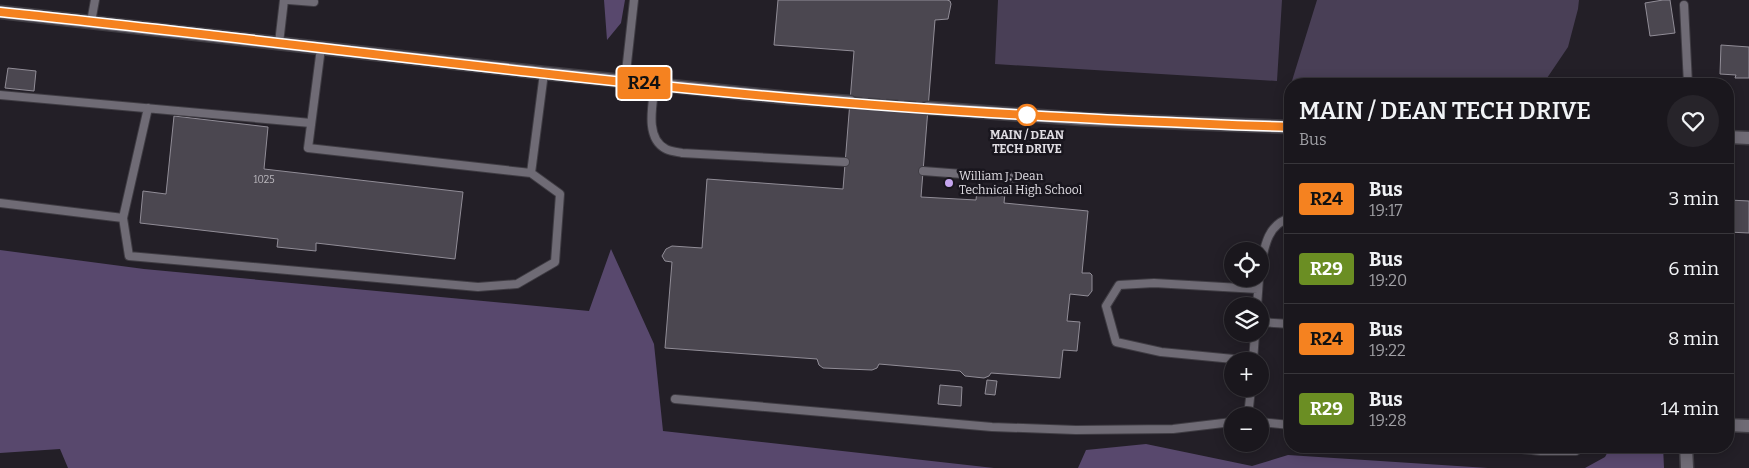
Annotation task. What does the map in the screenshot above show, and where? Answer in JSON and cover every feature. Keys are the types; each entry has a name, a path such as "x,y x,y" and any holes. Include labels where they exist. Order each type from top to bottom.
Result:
{"main road":[{"path":"0,12 544,73 789,98 850,102"},
{"path":"928,108 1082,119 1284,127"},
{"path":"1734,137 1749,138"},
{"path":"1734,425 1749,426"},
{"path":"1686,453 1687,468"}],"lane":[{"path":"92,22 95,0"},
{"path":"279,43 284,0"},
{"path":"290,0 314,2"},
{"path":"625,81 634,0"},
{"path":"1684,5 1688,78"},
{"path":"148,108 123,218 129,256 478,287 517,284 555,262 560,194 531,173 308,148 321,48"},
{"path":"531,173 544,73"},
{"path":"655,84 652,118 653,133 659,143 666,149 682,153 845,162"},
{"path":"0,95 311,123"},
{"path":"923,170 1015,178"},
{"path":"0,203 123,218"},
{"path":"1264,242 1265,239 1284,220"},
{"path":"1224,358 1161,352 1116,342 1106,306 1119,285 1154,283 1258,289 1258,297"},
{"path":"1269,323 1284,324"},
{"path":"675,398 992,427 1076,430 1174,429 1224,423"},
{"path":"1269,423 1284,424"}],"shaded area":[{"path":"604,0 625,0 621,23 607,40"},
{"path":"998,0 1282,0 1277,81 995,64"},
{"path":"1317,0 1579,0 1568,47 1547,78 1293,78"},
{"path":"611,249 654,344 663,431 994,468 68,468 60,449 0,453 0,250 144,269 589,311"},
{"path":"1146,444 1252,466 1288,455 1488,468 1078,468 1086,450"},
{"path":"1607,453 1663,453 1664,468 1585,468 1605,457"}],"building":[{"path":"778,0 950,1 948,19 935,20 921,197 976,200 977,190 983,187 1003,190 1005,193 1004,203 1088,211 1082,273 1090,273 1092,275 1092,291 1088,296 1070,294 1067,321 1080,322 1077,351 1063,350 1060,378 991,373 984,378 965,376 960,371 879,364 877,368 872,370 823,368 819,365 817,359 665,348 672,262 665,261 662,256 666,249 672,246 702,248 707,179 843,189 854,51 774,45"},
{"path":"1670,0 1675,33 1650,36 1645,3"},
{"path":"1721,45 1749,47 1749,78 1735,78 1736,75 1720,74"},
{"path":"8,68 36,71 34,91 5,88"},
{"path":"174,116 268,127 264,169 463,192 455,259 316,243 316,251 277,247 278,239 140,223 143,191 166,194"},
{"path":"1734,200 1749,201 1749,233 1734,232"},
{"path":"987,380 997,381 995,395 985,394"},
{"path":"940,385 962,387 961,406 938,404"}],"tunnel":[{"path":"850,102 928,108"}],"bus line":[{"name":"R24","path":"0,12 525,71 789,98 1082,119 1284,127"}],"place":[{"name":"MAIN / DEAN TECH DRIVE","path":"1027,115"},
{"name":"William J. Dean Technical High School","path":"949,183"}]}
